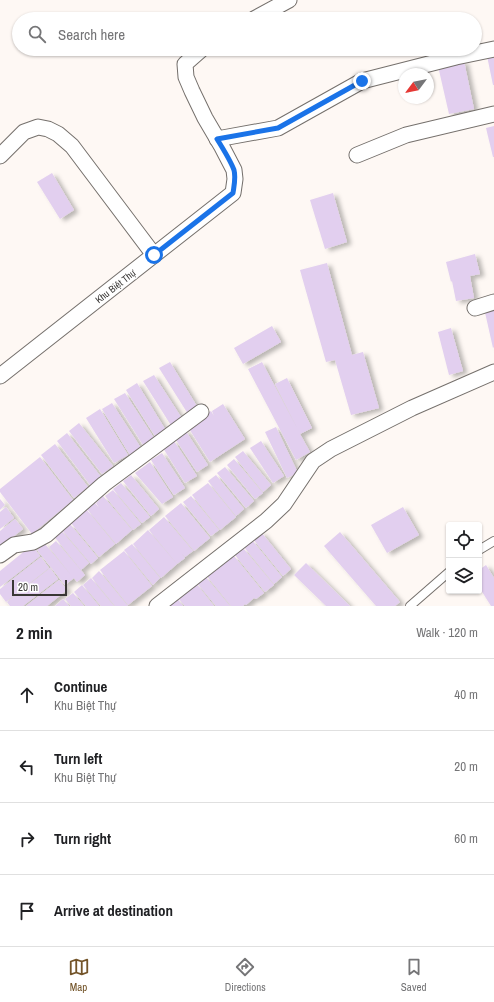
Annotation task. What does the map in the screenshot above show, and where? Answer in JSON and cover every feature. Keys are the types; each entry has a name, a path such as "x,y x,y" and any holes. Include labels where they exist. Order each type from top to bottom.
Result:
{"street":[{"path":"267,12 289,0"},
{"path":"482,52 494,49"},
{"name":"Khu Biệt Thự","path":"0,376 233,193 235,180 234,170 205,118 186,76 185,64 194,56"},
{"path":"217,139 278,128 362,81 461,56"},
{"path":"357,155 406,135 494,114"},
{"path":"0,156 24,132 38,127 48,129 58,134 72,146 154,255"},
{"path":"475,308 494,302"},
{"path":"156,606 266,521 284,504 313,461 331,449 412,408 494,372"},
{"path":"0,554 14,545 32,542 46,535 104,484 201,412"}],"lane":[{"path":"482,548 494,542"},
{"path":"410,606 446,575"}],"building":[{"path":"494,49 494,85 493,85 486,51"},
{"path":"464,61 474,109 449,114 438,66"},
{"path":"494,126 494,157 493,157 486,128"},
{"path":"52,173 74,210 60,219 37,182"},
{"path":"333,193 347,242 325,249 310,200"},
{"path":"475,254 480,274 470,276 474,298 456,301 446,262"},
{"path":"327,263 352,355 363,352 379,408 351,415 335,360 326,362 300,270"},
{"path":"494,305 494,347 493,348 484,308"},
{"path":"272,326 281,342 243,364 234,348"},
{"path":"451,328 463,371 449,375 438,332"},
{"path":"170,362 198,408 188,414 159,368"},
{"path":"262,362 297,428 275,384 287,378 312,428 300,434 310,452 296,460 248,369"},
{"path":"154,375 183,420 172,427 143,381"},
{"path":"137,383 165,429 155,436 126,390"},
{"path":"125,393 154,438 143,445 114,399"},
{"path":"112,403 141,448 130,455 102,409"},
{"path":"223,404 245,439 210,462 188,427 211,411 214,416 212,411"},
{"path":"100,409 128,455 114,463 86,418"},
{"path":"79,423 113,466 102,474 69,431"},
{"path":"276,427 298,473 287,478 265,432"},
{"path":"185,430 208,465 197,472 174,437"},
{"path":"67,433 101,477 90,485 57,441"},
{"path":"174,441 197,476 185,483 163,448"},
{"path":"261,441 284,476 273,483 250,448"},
{"path":"55,444 88,487 74,498 41,455"},
{"path":"243,451 271,485 263,492 235,457"},
{"path":"162,453 185,488 174,495 151,460"},
{"path":"40,457 73,500 32,534 0,492 0,489"},
{"path":"234,459 263,493 255,499 227,465"},
{"path":"150,462 173,497 162,504 135,473"},
{"path":"225,467 254,501 246,508 217,473"},
{"path":"131,475 159,509 151,516 123,481"},
{"path":"216,475 244,509 236,516 208,481"},
{"path":"121,483 150,517 142,523 113,489"},
{"path":"208,483 236,517 220,530 192,495"},
{"path":"113,490 141,524 133,530 105,496"},
{"path":"103,496 132,530 116,544 87,509 95,503 100,509 96,503"},
{"path":"191,496 219,530 211,536 183,502"},
{"path":"0,499 5,505 0,510"},
{"path":"181,503 210,538 194,551 165,516"},
{"path":"6,507 14,518 0,529 0,512"},
{"path":"403,507 419,535 387,553 371,525"},
{"path":"87,510 115,544 99,557 71,523"},
{"path":"164,517 193,551 185,557 182,554 185,558 177,564 149,530"},
{"path":"15,519 23,529 0,547 0,531"},
{"path":"70,524 98,558 91,564 62,530"},
{"path":"60,529 89,563 81,570 53,535"},
{"path":"148,530 177,564 161,578 133,544"},
{"path":"261,532 291,569 283,576 253,539"},
{"path":"340,532 400,602 395,606 376,606 324,546"},
{"path":"252,540 282,577 274,584 244,547"},
{"path":"56,541 85,575 77,582 74,578 65,585 37,550 45,544 71,575 49,547"},
{"path":"132,544 160,578 153,585 124,550"},
{"path":"32,545 40,556 0,587 0,571"},
{"path":"243,548 274,585 265,592 235,555"},
{"path":"124,551 152,586 128,605 100,570"},
{"path":"234,556 264,593 243,606 231,606 206,575 224,561 225,563"},
{"path":"41,557 49,568 6,602 0,594 0,589"},
{"path":"306,563 350,606 326,606 294,575"},
{"path":"486,565 494,578 494,606 491,606 482,592 482,568"},
{"path":"50,568 58,579 23,606 10,606 7,602"},
{"path":"99,571 128,606 115,606 92,578"},
{"path":"205,576 230,606 216,606 197,583"},
{"path":"91,578 114,606 101,606 83,585"},
{"path":"59,580 67,590 47,606 26,606"},
{"path":"196,583 214,606 185,606 178,598"},
{"path":"82,585 99,606 86,606 74,592"},
{"path":"73,593 84,606 71,606 65,599"},
{"path":"177,598 183,606 168,606"},
{"path":"63,599 69,606 55,606"}],"route":[{"path":"154,255 233,193 235,180 234,170 217,139 278,128 362,81"}]}
